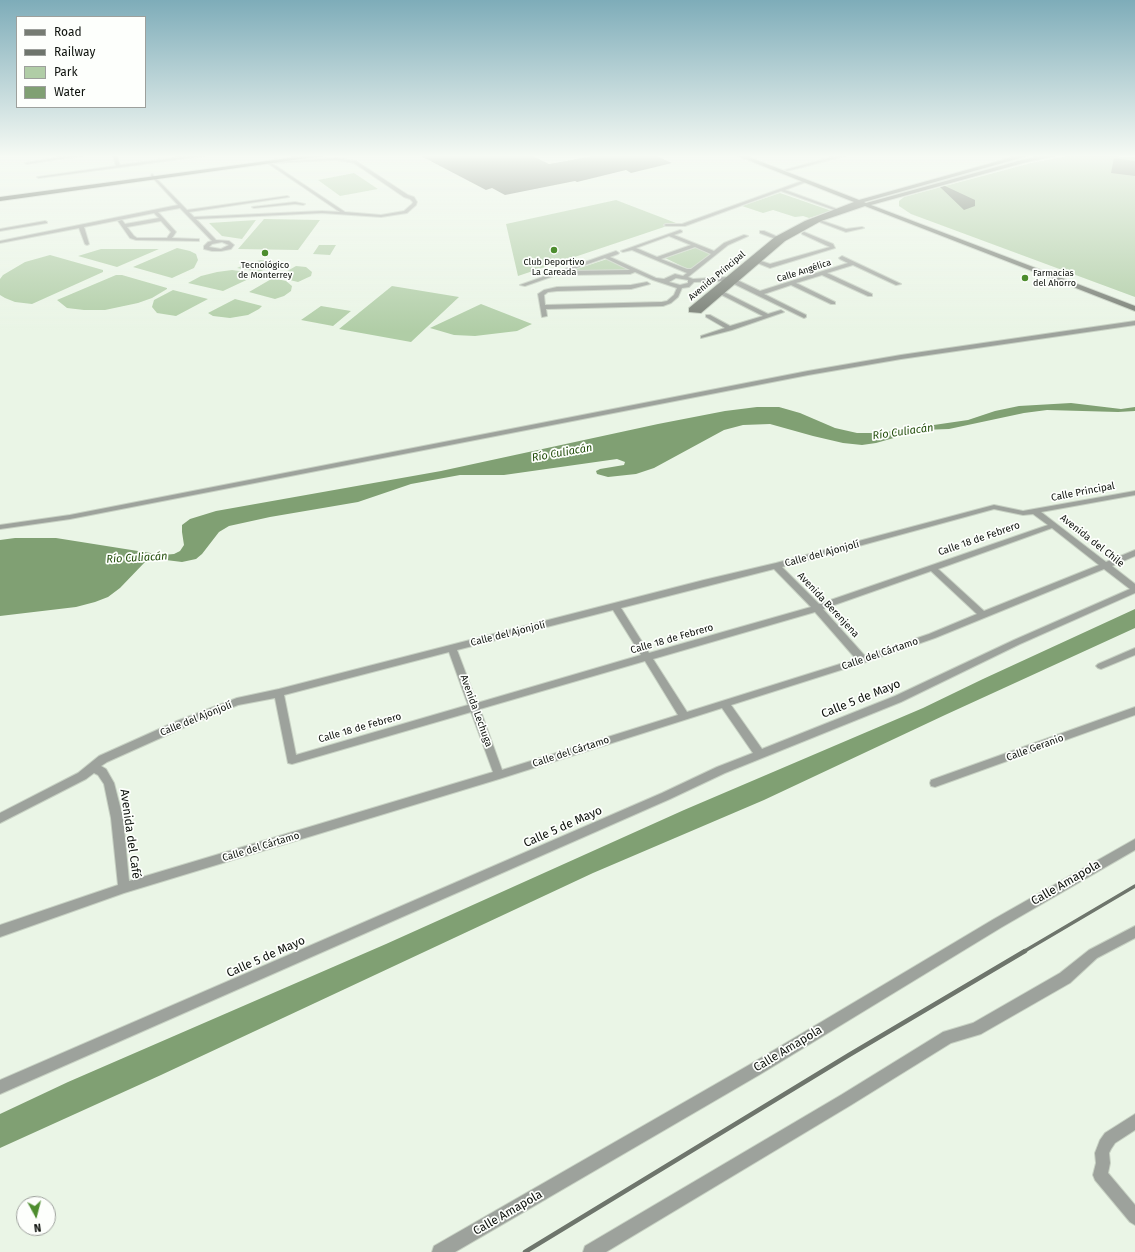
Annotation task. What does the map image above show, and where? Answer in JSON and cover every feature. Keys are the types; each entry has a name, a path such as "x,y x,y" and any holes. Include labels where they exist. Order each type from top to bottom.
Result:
{"street":[{"path":"0,242 142,214"},
{"path":"157,214 174,232 168,240"},
{"path":"189,214 215,242"},
{"path":"193,218 266,214"},
{"path":"366,214 393,214"},
{"path":"666,226 683,225 713,214"},
{"name":"Avenida Principal","path":"696,309 780,239 800,225 825,214"},
{"name":"Avenida Principal","path":"732,280 759,261 780,239 833,214"},
{"path":"896,214 1125,305 1135,306"},
{"path":"902,214 1135,306"},
{"path":"906,214 910,217"},
{"path":"42,216 49,227"},
{"path":"124,226 162,219"},
{"path":"819,220 846,231 862,228"},
{"path":"120,221 132,238 136,239 197,240"},
{"path":"0,230 45,222"},
{"path":"81,226 87,244"},
{"path":"16,227 21,238"},
{"path":"623,251 680,231"},
{"path":"762,232 780,239"},
{"path":"759,261 770,265 834,248 831,245 804,233"},
{"path":"670,235 714,253"},
{"path":"672,300 667,278 682,276 735,239 746,236"},
{"path":"658,258 696,245"},
{"path":"632,248 689,271"},
{"path":"523,285 616,253"},
{"path":"606,256 651,281 680,287 690,285 691,281"},
{"path":"842,258 898,284"},
{"name":"Calle Angélica","path":"760,293 852,263"},
{"path":"559,273 632,271"},
{"path":"823,273 870,295"},
{"path":"682,276 691,281 732,280 804,316"},
{"path":"791,283 833,304"},
{"path":"543,307 633,296 647,284"},
{"path":"544,316 541,294 546,291 558,289 633,296 663,304 672,300 676,296 680,287"},
{"path":"719,291 767,316"},
{"path":"702,337 781,312"},
{"path":"708,316 730,329"},
{"path":"0,527 70,517 801,374 901,357 1135,323"},
{"name":"Calle Principal","path":"1035,511 1135,493"},
{"name":"Calle del Ajonjolí","path":"0,818 82,776 103,759 181,724 237,702 278,693 776,566 994,507 1023,513 1035,511"},
{"name":"Avenida del Chile","path":"1035,511 1105,564 1135,589"},
{"name":"Calle 18 de Febrero","path":"278,693 292,760 817,608 1054,525"},
{"name":"Calle del Cártamo","path":"0,931 124,888 499,775 863,660 932,636 1135,553"},
{"name":"Avenida Berenjena","path":"776,566 817,608 863,660"},
{"path":"931,567 983,615"},
{"name":"Calle 5 de Mayo","path":"0,1087 256,976 759,753 898,699 1017,642 1135,589"},
{"path":"615,606 684,716"},
{"name":"Avenida Lechuga","path":"452,648 499,775"},
{"path":"1102,666 1135,651"},
{"path":"724,703 759,753"},
{"name":"Calle Geranio","path":"935,783 1135,711"},
{"name":"Avenida del Café","path":"93,767 102,772 109,783 117,818 124,888"},
{"name":"Calle Amapola","path":"440,1252 748,1074 1004,920 1135,844"},
{"path":"591,1252 846,1100 948,1037 976,1029 1065,978 1093,954 1135,932"},
{"path":"1135,1121 1110,1138 1105,1145 1102,1153 1103,1162 1100,1175 1135,1217"}],"green space":[{"name":"Club Deportivo La Careada","path":"550,214 654,214 676,223 518,276 506,224"},
{"path":"787,214 821,214 809,218 803,216 795,217"},
{"path":"912,214 1135,214 1135,297"},
{"path":"264,219 320,220 298,250 238,249"},
{"path":"256,220 242,239 222,236 209,223"},
{"path":"319,245 336,245 330,255 313,254"},
{"path":"698,247 714,253 690,270 665,258"},
{"path":"177,248 196,254 198,260 194,268 172,278 133,267"},
{"path":"101,249 159,249 117,267 78,256"},
{"path":"50,255 103,270 103,272 32,304 15,302 0,295 0,279 3,275 25,262"},
{"path":"607,259 631,270 571,271"},
{"path":"261,260 280,262 259,272 237,268 251,262"},
{"path":"296,266 306,267 312,272 311,276 298,282 277,277"},
{"path":"232,270 246,272 255,276 223,291 188,283 201,276"},
{"path":"116,275 122,275 167,289 152,298 138,303 105,310 67,308 57,300"},
{"path":"273,278 286,281 292,286 291,291 284,296 275,299 249,292"},
{"path":"392,286 459,297 411,342 339,329"},
{"path":"173,290 208,299 176,316 157,313 152,307 154,300"},
{"path":"235,299 262,306 248,315 230,318 213,316 208,313"},
{"path":"481,304 532,324 517,331 475,336 454,335 430,328"},
{"path":"321,306 351,311 333,326 301,320"}],"water":[{"name":"Río Culiacán","path":"1071,403 1121,409 1135,407 1135,411 1047,410 1024,413 949,429 922,430 876,443 862,445 843,443 770,424 743,425 724,430 654,468 636,474 608,477 597,474 596,471 600,469 624,465 625,462 617,459 504,475 460,475 411,484 358,502 270,517 229,526 219,532 202,554 196,559 182,562 158,559 145,562 120,588 108,597 76,607 0,616 0,540 15,538 56,538 163,555 174,554 180,551 184,545 182,525 190,519 216,511 441,471 725,411 757,407 779,407 800,413 835,428 857,433 879,433 968,420 995,411 1019,406"},
{"path":"1135,609 1135,628 764,800 593,873 161,1075 0,1148 0,1114 68,1082 386,944 684,810 923,708"}],"railway":[{"path":"1023,952 1135,886"},
{"path":"525,1252 849,1055 1025,951"}],"place":[{"name":"Club Deportivo La Careada","path":"554,250"},
{"name":"Tecnológico de Monterrey","path":"265,253"},
{"name":"Farmacias del Ahorro","path":"1025,278"}]}
